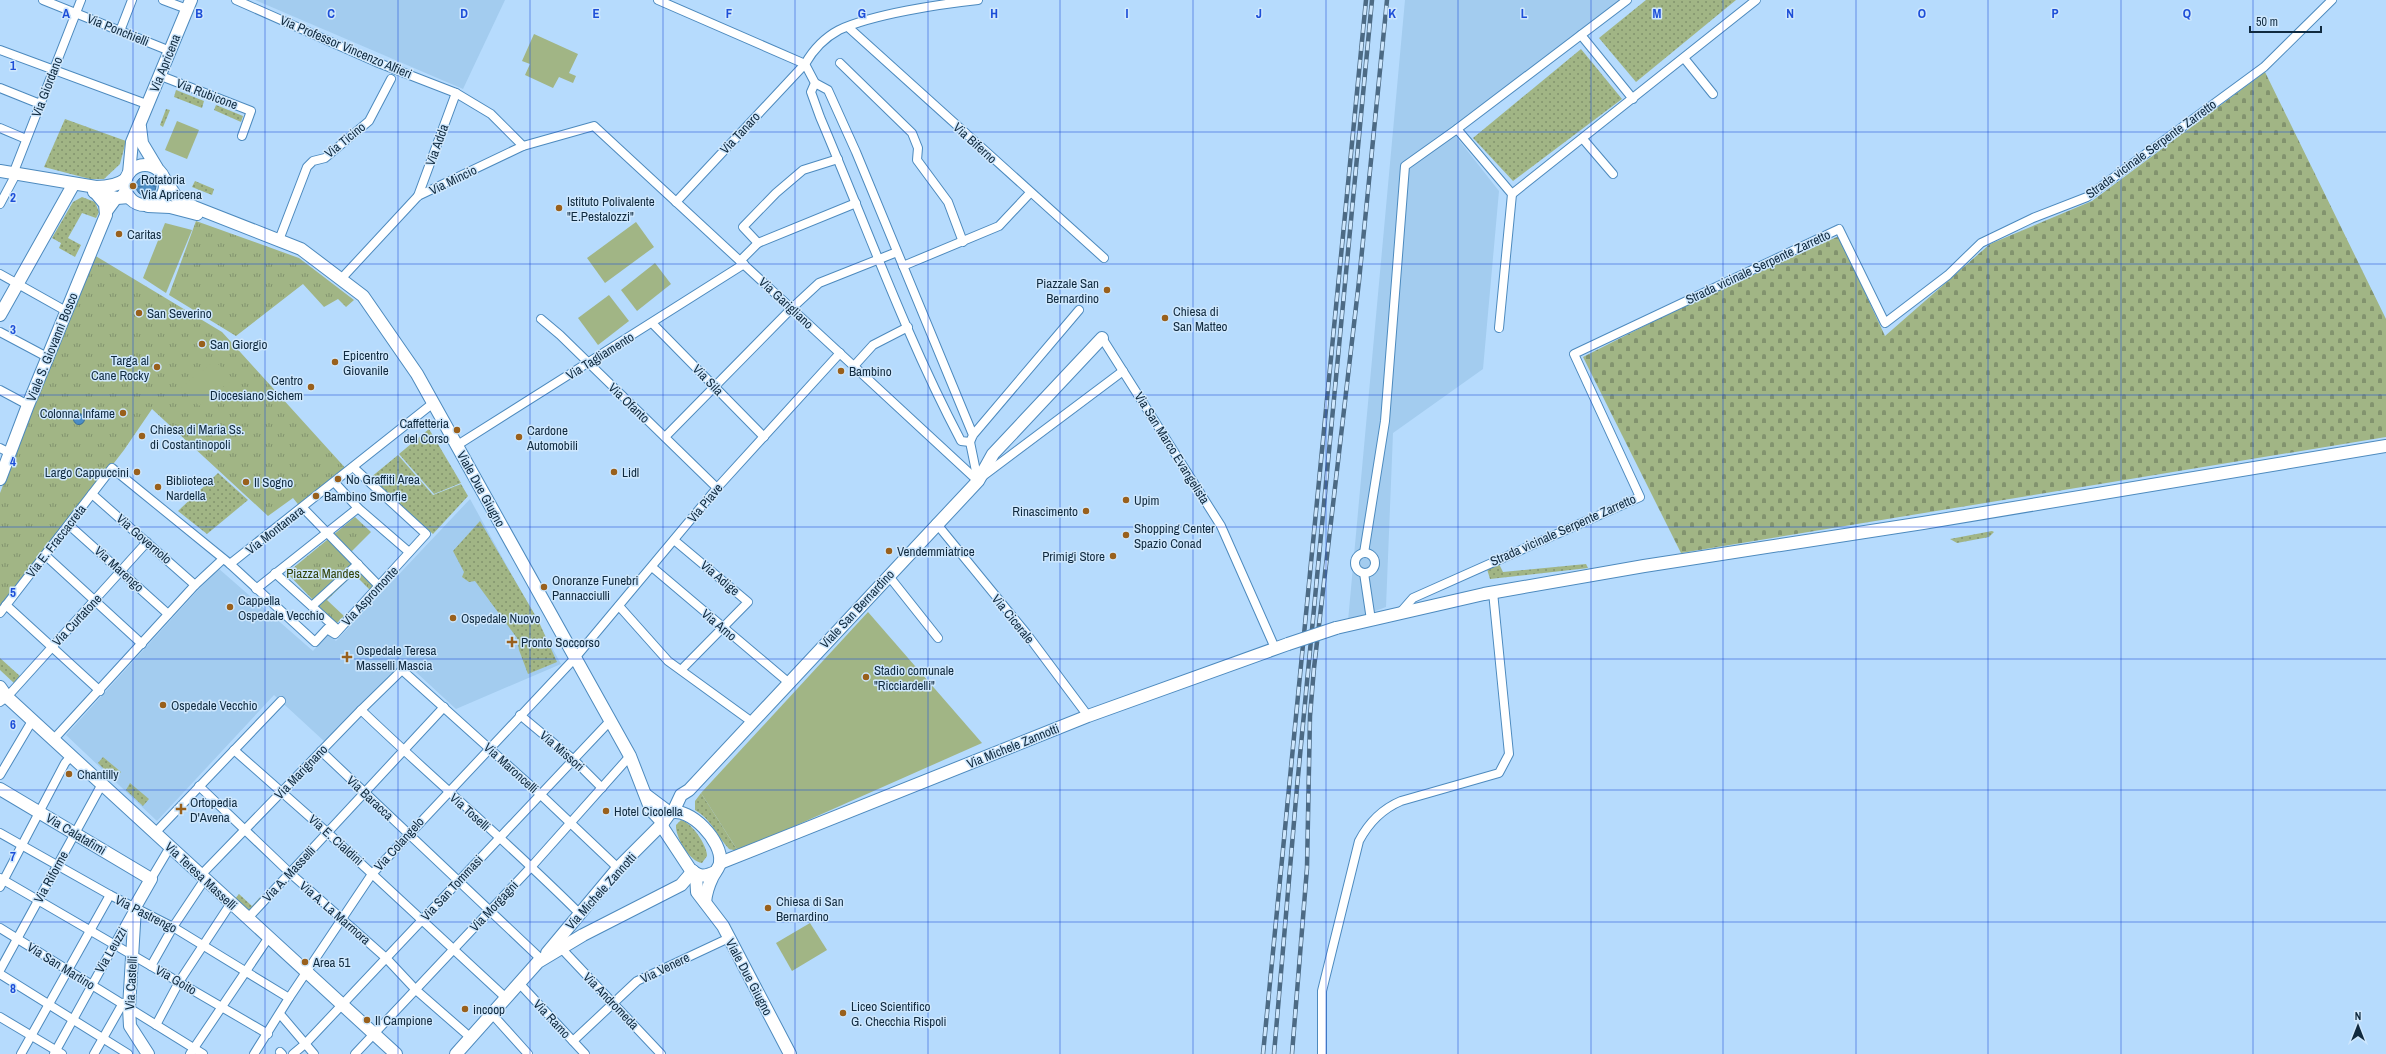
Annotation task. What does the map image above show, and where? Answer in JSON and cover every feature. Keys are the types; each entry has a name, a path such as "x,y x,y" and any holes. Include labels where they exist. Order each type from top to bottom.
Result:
{"main road":[{"name":"Via Apricena","path":"125,187 132,142 140,127 189,4"},
{"path":"140,127 142,143 166,184 163,196 153,204 147,206"},
{"name":"Viale Due Giugno","path":"50,180 95,192 125,187 139,166 145,165 160,173 177,198 301,249 363,296 417,374 432,404 630,756 651,810 663,824 671,842 694,873 697,892 723,926 790,1054"},
{"name":"Viale Due Giugno","path":"0,171 107,188 120,184 125,187 140,205 170,207 229,220"},
{"path":"0,315 72,187"},
{"path":"95,192 105,204 106,215"},
{"name":"Viale S. Giovanni Bosco","path":"0,479 5,451 28,405 106,215"},
{"name":"Viale San Bernardino","path":"672,812 681,795 689,790 936,523 978,481 993,454 1102,338"},
{"name":"Via Michele Zannotti","path":"542,960 561,948 681,885 694,873 704,876 741,854 1088,716 1275,648 1336,628 1493,592 1644,566 1938,520 2386,446"},
{"name":"Via Teresa Masselli","path":"2,695 102,784 396,1054"},
{"name":"Via Calatafimi","path":"0,789 151,879"},
{"path":"686,814 689,790"},
{"path":"646,795 672,812 686,814 704,827 717,846 727,852 741,854"},
{"name":"Via Michele Zannotti","path":"456,1054 519,983 542,960 579,913 618,868 663,824 672,812"},
{"path":"705,902 707,889 718,867 717,846"},
{"name":"Via Leuzzi","path":"135,907 151,879"},
{"name":"Via Castelli","path":"135,907 133,956 126,1006 130,1026 148,1054"}],"street":[{"name":"Via Ponchielli","path":"43,0 170,51"},
{"name":"Via Giordano","path":"0,204 14,174 26,139 81,0"},
{"path":"120,30 132,0"},
{"path":"163,0 189,4"},
{"name":"Via Professor Vincenzo Alfieri","path":"236,0 376,62 456,93 491,114 523,146"},
{"path":"658,0 804,64 815,83 828,90 903,266 971,438 978,481 1123,371"},
{"name":"Via Tanaro","path":"676,202 804,64 815,47 839,30 876,19 953,3 978,0"},
{"path":"1364,573 1358,570 1355,565 1356,558 1364,553 1385,421 1405,166 1457,129 1627,0"},
{"path":"1512,194 1756,0"},
{"name":"Strada vicinale Serpente Zarretto","path":"1399,614 1413,598 1640,497 1574,354 1839,228 1885,323 1948,275 1981,243 2033,218 2087,198 2264,67 2332,0"},
{"name":"Via Biferno","path":"848,27 1030,193 1104,258"},
{"path":"1581,35 1633,99"},
{"path":"0,50 149,105"},
{"path":"1684,58 1714,94"},
{"path":"840,62 912,133 918,148 917,160 948,202 963,242"},
{"name":"Via Rubicone","path":"161,76 251,111 242,136"},
{"name":"Via Ticino","path":"278,240 308,168 313,162 325,158 369,121 391,79"},
{"path":"815,83 811,92 838,159 944,410 961,441 971,438 1079,310"},
{"path":"0,88 40,104"},
{"name":"Via Adda","path":"418,196 456,93"},
{"name":"Via Garigliano","path":"594,126 793,307 840,353 978,481"},
{"name":"Via Mincio","path":"341,279 418,196 523,146 594,126"},
{"path":"0,128 26,139"},
{"path":"1457,129 1512,194 1499,328"},
{"path":"1583,139 1613,174"},
{"path":"838,159 803,170 776,193 743,227 758,243 856,203"},
{"name":"Viale S. Giovanni Bosco","path":"106,215 125,187"},
{"path":"903,266 999,226 1030,193"},
{"name":"Via Tagliamento","path":"456,446 652,323 742,262 758,243"},
{"path":"665,437 793,307 819,283 897,252"},
{"path":"0,274 66,311"},
{"name":"Via Ofanto","path":"541,319 560,335 588,364 717,488"},
{"name":"Via Sila","path":"652,323 764,437"},
{"path":"854,366 873,345 908,327"},
{"path":"0,332 47,357"},
{"name":"Via San Marco Evangelista","path":"1102,338 1221,526 1275,648"},
{"name":"Via Piave","path":"575,658 717,488 840,353"},
{"path":"0,390 28,405"},
{"name":"Via Montanara","path":"53,740 100,691 195,585 304,508 432,404"},
{"name":"Via Aspromonte","path":"112,468 227,562 315,642 327,629 335,634 426,534 354,468"},
{"name":"Via E. Fraccacreta","path":"0,613 112,468"},
{"path":"335,483 358,508 409,552"},
{"name":"Via Governolo","path":"92,494 195,585"},
{"path":"304,508 326,533 379,586"},
{"path":"256,589 358,508"},
{"name":"Via Cicerale","path":"936,523 1026,633 1088,716"},
{"name":"Via Marengo","path":"69,525 122,571 168,614"},
{"name":"Via Adige","path":"674,540 748,602 681,670"},
{"name":"Via Curtatone","path":"2,695 51,648 147,542"},
{"path":"1364,553 1373,556 1375,563 1373,569 1364,573"},
{"path":"45,555 142,644"},
{"path":"312,606 358,564"},
{"name":"Via Arno","path":"652,567 722,628 788,682"},
{"path":"275,573 338,630"},
{"path":"1364,573 1371,620"},
{"path":"888,575 938,638"},
{"path":"1322,1054 1322,991 1359,841 1366,827 1387,807 1401,801 1499,773 1509,754 1493,592"},
{"path":"6,605 51,648 100,691"},
{"path":"619,606 668,661 752,722"},
{"name":"Via Colangelo","path":"254,1054 268,1034 289,998 372,874 448,791 575,658"},
{"name":"Via Maroncelli","path":"402,670 542,795 618,868"},
{"name":"Via Marignano","path":"151,966 203,877 246,829 361,710 402,670"},
{"path":"155,833 281,701"},
{"name":"Via A. Masselli","path":"248,918 444,707"},
{"name":"Via Toselli","path":"361,710 499,838 532,866 579,913"},
{"name":"Via Missori","path":"520,715 574,760 602,788"},
{"path":"0,775 32,721"},
{"name":"Via San Tommasi","path":"293,1054 305,1044 458,881 542,795 610,721"},
{"name":"Via E. Cialdini","path":"234,750 328,833 506,998"},
{"name":"Via Baracca","path":"321,752 542,960"},
{"path":"1,882 40,813 65,763 71,756"},
{"name":"Via Morgagni","path":"355,1054 532,866 630,756"},
{"name":"Via Riforme","path":"0,970 18,939 56,865 75,834 102,784"},
{"name":"Via A. La Marmora","path":"200,786 290,873 386,958 416,990 471,1038"},
{"name":"Via Pastrengo","path":"0,833 110,895 173,927 289,998"},
{"name":"Via Leuzzi","path":"151,879 170,847"},
{"name":"Via Goito","path":"1,882 38,900 268,1034"},
{"path":"21,1054 50,1005 110,895"},
{"path":"156,1025 179,982 231,903"},
{"name":"Via Leuzzi","path":"57,1053 72,1019 135,907"},
{"name":"Via San Martino","path":"0,928 156,1025 192,1051 203,1054"},
{"path":"192,1051 245,970 269,937"},
{"name":"Via Venere","path":"573,1041 637,981 729,938"},
{"name":"Via Andromeda","path":"561,948 661,1054"},
{"path":"0,974 128,1054"},
{"name":"Via Ramo","path":"519,983 585,1054"},
{"path":"94,1054 102,1038 126,1006"},
{"path":"280,1014 314,1054"},
{"path":"492,1014 528,1054"},
{"path":"0,1017 57,1053"}],"shaded area":[{"path":"255,0 505,0 463,89"},
{"path":"1405,0 1629,0 1455,135 1499,191 1483,369 1393,433 1386,607 1348,621"},
{"name":"Ospedale Teresa Masselli Mascia","path":"470,499 561,664 456,709 405,662 325,742 274,695 157,821 66,735 218,568 313,651 327,634 336,641"}],"green space":[{"path":"1646,0 1736,0 1636,82 1599,38"},
{"path":"534,34 578,54 569,73 576,76 573,83 559,77 553,88 525,75 530,64 522,61"},
{"path":"1581,49 1622,99 1513,181 1473,138"},
{"path":"2265,72 2386,319 2386,437 1681,553 1583,357 1678,309 1839,236 1885,336 1990,244 2092,201"},
{"path":"176,90 204,101 202,108 174,97"},
{"path":"216,105 243,116 241,122 214,110"},
{"path":"166,109 170,110 163,127 160,125"},
{"path":"65,119 126,141 120,164 104,179 90,179 44,167"},
{"path":"177,121 199,130 187,159 165,150"},
{"path":"195,181 214,189 212,195 192,187"},
{"path":"82,197 95,202 99,212 96,218 82,213 68,238 81,245 75,257 59,248 61,243 52,238 73,202"},
{"path":"196,221 299,258 354,300 346,307 338,299 324,307 303,284 236,336 169,295"},
{"path":"636,222 654,247 605,283 587,258"},
{"path":"165,223 192,230 166,293 143,278"},
{"path":"94,255 222,332 348,471 301,508 293,498 268,516 152,409 124,450 0,610 0,493"},
{"path":"655,263 671,284 637,311 621,290"},
{"path":"609,295 629,321 598,345 578,318"},
{"path":"215,361 233,379 199,406 181,387"},
{"path":"429,429 461,483 434,494 399,454"},
{"path":"398,455 433,495 461,484 468,496 433,534 370,478"},
{"path":"218,473 248,500 207,534 178,511"},
{"name":"Piazza Mandes","path":"355,517 371,532 351,552 379,580 370,590 354,574 327,600 344,616 336,624 287,573"},
{"path":"480,521 538,620 557,662 528,674 519,650 517,638 475,581 469,582 462,577 464,572 453,551"},
{"path":"1992,531 1994,532 1989,537 1957,543 1950,539"},
{"path":"1499,564 1503,572 1586,564 1588,568 1490,579 1487,569"},
{"name":"Stadio comunale \"Ricciardelli\"","path":"868,612 982,743 738,851 701,793"},
{"path":"0,658 21,677 15,684 0,670"},
{"path":"103,757 121,772 114,779 98,763"},
{"path":"130,783 149,799 143,806 126,790"},
{"path":"701,793 738,851 729,849 710,823 695,810 695,801"},
{"path":"681,820 690,825 702,841 707,856 702,863 697,862 688,854 678,836 676,825"},
{"path":"239,894 252,906 263,894 267,897 250,914 234,900"},
{"path":"810,923 827,950 792,971 776,943"}],"water":[{"name":"Rotatoria Via Apricena","path":"146,176 153,179 156,186 153,193 146,196 139,193 136,186 139,179"},
{"path":"79,413 83,415 85,419 83,423 79,425 75,423 73,419 75,415"}],"railway":[{"path":"1263,1054 1366,0"},
{"path":"1274,1054 1297,787 1372,0"},
{"path":"1292,1054 1307,868 1310,716 1314,668 1359,281 1387,0"}],"place":[{"name":"Rotatoria Via Apricena","path":"133,186"},
{"name":"Istituto Polivalente \"E.Pestalozzi\"","path":"559,208"},
{"name":"Caritas","path":"119,234"},
{"name":"Piazzale San Bernardino","path":"1107,290"},
{"name":"San Severino","path":"139,313"},
{"name":"Chiesa di San Matteo","path":"1165,318"},
{"name":"San Giorgio","path":"202,344"},
{"name":"Epicentro Giovanile","path":"335,362"},
{"name":"Targa al Cane Rocky","path":"157,367"},
{"name":"Bambino","path":"841,371"},
{"name":"Centro Diocesiano Sichem","path":"311,387"},
{"name":"Colonna Infame","path":"123,413"},
{"name":"Caffetteria del Corso","path":"457,430"},
{"name":"Chiesa di Maria Ss. di Costantinopoli","path":"142,436"},
{"name":"Cardone Automobili","path":"519,437"},
{"name":"Largo Cappuccini","path":"137,472"},
{"name":"Lidl","path":"614,472"},
{"name":"No Graffiti Area","path":"338,479"},
{"name":"Il Sogno","path":"246,482"},
{"name":"Biblioteca Nardella","path":"158,487"},
{"name":"Bambino Smorfie","path":"316,496"},
{"name":"Upim","path":"1126,500"},
{"name":"Rinascimento","path":"1086,511"},
{"name":"Shopping Center Spazio Conad","path":"1126,535"},
{"name":"Vendemmiatrice","path":"889,551"},
{"name":"Primigi Store","path":"1113,556"},
{"name":"Onoranze Funebri Pannacciulli","path":"544,587"},
{"name":"Cappella Ospedale Vecchio","path":"230,607"},
{"name":"Ospedale Nuovo","path":"453,618"},
{"name":"Pronto Soccorso","path":"512,642"},
{"name":"Ospedale Teresa Masselli Mascia","path":"347,657"},
{"name":"Stadio comunale \"Ricciardelli\"","path":"866,677"},
{"name":"Ospedale Vecchio","path":"163,705"},
{"name":"Chantilly","path":"69,774"},
{"name":"Ortopedia D'Avena","path":"181,809"},
{"name":"Hotel Cicolella","path":"606,811"},
{"name":"Chiesa di San Bernardino","path":"768,908"},
{"name":"Area 51","path":"305,962"},
{"name":"incoop","path":"465,1009"},
{"name":"Liceo Scientifico G. Checchia Rispoli","path":"843,1013"},
{"name":"Il Campione","path":"367,1020"}]}
